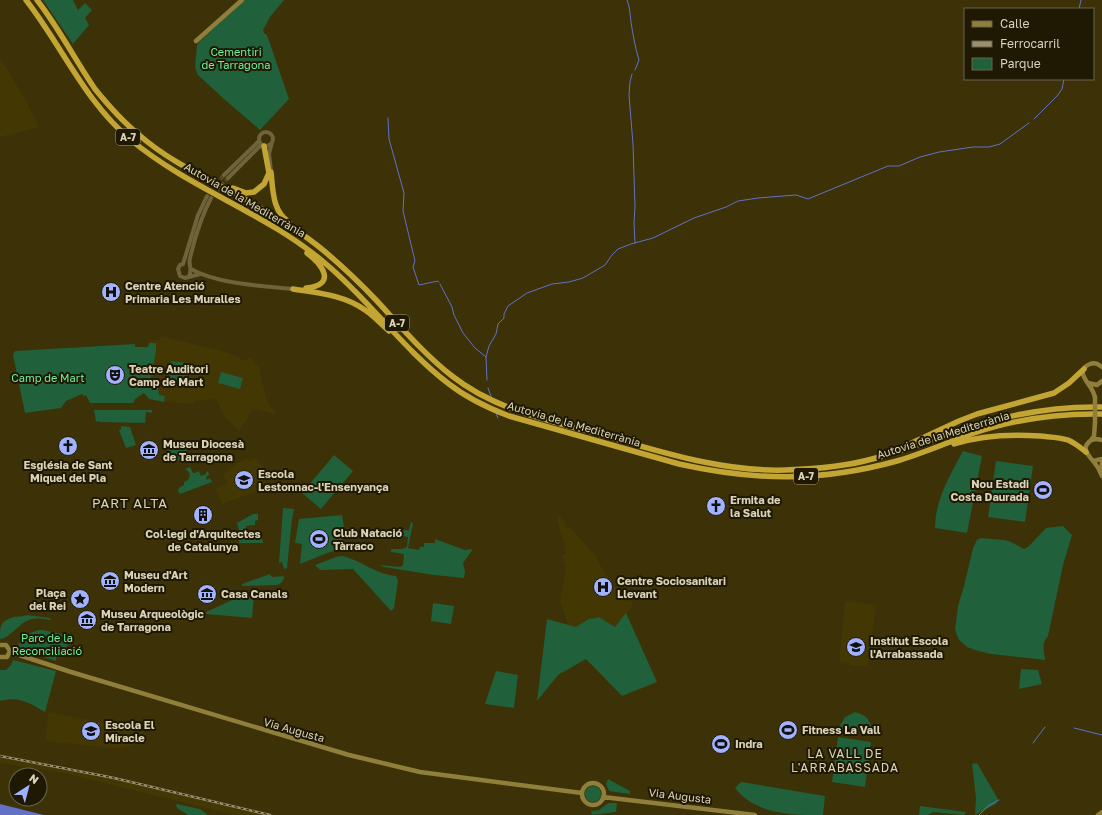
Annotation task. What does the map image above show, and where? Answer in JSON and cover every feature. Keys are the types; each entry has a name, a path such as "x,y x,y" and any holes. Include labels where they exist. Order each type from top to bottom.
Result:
{"highway":[{"name":"Autovia de la Mediterrània","path":"26,0 46,27 90,95 130,139 172,170 274,227 312,252 338,274 368,303 413,353 450,385 469,398 509,416 679,464 706,470 749,476 788,477 839,473 872,468 930,450 970,434 1031,419 1064,414 1102,414"},
{"name":"Autovia de la Mediterrània","path":"37,0 93,85 111,107 140,136 176,162 259,207 310,240 344,269 374,298 435,362 455,378 488,398 507,406 549,420 707,463 752,469 783,470 838,466 868,460 898,452 966,428 1038,410 1065,407 1102,407"},
{"path":"176,162 238,191 246,193 254,192 261,188 268,177 262,144"},
{"path":"271,172 277,208 286,220 304,232 310,240"},
{"path":"274,227 315,260 324,270 324,279 317,287 293,289"},
{"path":"293,289 330,294 355,303 374,316 413,353"},
{"path":"809,469 868,457 898,449 977,414 1054,393 1069,383 1084,369"},
{"path":"930,450 939,449 978,438 1022,434 1063,438 1074,443 1086,452"}],"main road":[{"path":"196,41 242,0"},
{"path":"1095,397 1083,376 1084,369 1092,363 1098,364 1102,367"},
{"path":"1087,382 1094,385 1101,382"},
{"path":"1101,382 1096,390 1095,397 1096,426 1102,440"},
{"path":"1096,426 1091,440 1087,445 1086,452 1102,476"},
{"path":"1091,440 1102,440"},
{"path":"1093,461 1102,459"},
{"path":"1102,463 1102,476"},
{"name":"Via Augusta","path":"0,645 7,646 10,652 71,672 349,755 420,772 582,793"},
{"path":"0,657 7,657 10,652"},
{"path":"595,783 602,788 603,797 600,802 591,804 584,800 582,793 585,786 595,783"},
{"name":"Via Augusta","path":"603,797 755,815"},
{"path":"1098,815 1102,812"}],"street":[{"path":"262,144 259,135 265,132 271,134 273,140 269,154 271,172"},
{"path":"226,177 262,144 271,144 273,140"},
{"path":"189,276 191,273 189,260 200,221 209,197 198,215 183,264 179,267 178,274 182,277 189,276 200,274"},
{"path":"183,264 200,274 236,282 293,289"}],"shaded area":[{"path":"0,58 27,102 39,127 0,137"},
{"path":"161,336 229,353 247,361 248,357 251,358 259,367 266,399 277,415 253,409 239,431 225,417 216,399 195,401 194,404 164,402 165,397 159,396 158,388 149,387 156,353 156,343 149,343 150,341 159,340"},
{"name":"Escola Lestonnac-l'Ensenyança","path":"254,457 270,474 262,481 267,488 222,504 216,488 227,482 222,475 236,464 247,458 249,461"},
{"path":"559,515 566,523 567,528 570,527 595,555 626,602 630,600 634,605 615,627 599,617 589,618 576,628 568,626 560,600 566,568 562,555 566,553 557,521"},
{"name":"Institut Escola l'Arrabassada","path":"845,601 876,605 868,665 866,665 866,667 850,665 850,663 839,661"},
{"name":"Escola El Miracle","path":"48,712 126,727 126,729 146,733 144,739 138,744 117,749 46,741"},
{"path":"0,754 112,776 279,815 234,815 68,774 48,771 48,767 25,767 0,763"}],"green space":[{"path":"43,0 73,0 78,10 85,3 92,10 85,18 89,25 73,44"},
{"name":"Cementiri de Tarragona","path":"245,0 284,0 270,17 263,30 267,35 289,99 260,130 198,75 195,67 197,45 199,42"},
{"name":"Camp de Mart","path":"149,343 156,343 156,352 149,387 158,388 159,395 165,396 164,402 149,399 144,393 135,399 133,403 90,403 86,395 84,396 82,394 66,401 61,408 25,413 13,355 15,351 135,344 135,347 148,347"},
{"path":"171,361 187,363 185,386 169,384"},
{"path":"221,372 243,378 240,389 218,383"},
{"path":"94,410 152,410 152,413 146,412 145,423 96,422"},
{"path":"121,426 130,427 136,445 126,448 119,430 121,429"},
{"path":"183,441 189,457 173,462 167,446"},
{"path":"963,451 982,456 967,533 935,528 940,498"},
{"path":"334,455 353,471 321,509 302,493"},
{"path":"996,461 1033,466 1025,522 988,517"},
{"path":"190,467 193,473 199,471 201,476 206,474 208,471 209,475 206,477 207,480 210,478 212,482 180,494 178,491 179,488 188,480 190,474 185,469"},
{"path":"283,508 294,509 287,568 284,569 282,562 279,563"},
{"path":"253,514 258,514 258,520 255,521 255,525 246,526 246,530 239,531 237,523"},
{"name":"Club Natació Tàrraco","path":"342,515 345,533 343,536 343,550 330,552 300,564 302,544 295,543 299,519"},
{"path":"411,522 413,523 408,548 419,550 420,547 424,547 424,543 435,543 435,539 465,550 473,549 463,563 465,572 464,578 434,575 379,565 401,567 403,565 404,554 391,552 391,549 402,549 407,547 408,537 394,534 395,531 409,530"},
{"path":"1063,526 1072,535 1063,565 1048,636 1044,644 1045,660 991,654 967,647 959,640 955,630 958,606 973,548 977,540 981,538 1004,540 1024,549 1029,546 1046,528"},
{"path":"261,533 263,543 239,543 239,537 243,537 243,535"},
{"path":"342,556 381,573 396,576 398,581 394,608 391,611 353,569 320,570 315,565"},
{"path":"270,574 272,577 284,576 283,581 277,585 242,586 242,584"},
{"path":"243,595 254,595 252,618 206,614 206,612"},
{"path":"433,603 454,606 451,624 431,621"},
{"path":"626,613 657,682 622,696 586,659 558,675 537,701 547,619 576,627 590,618 599,617 615,627"},
{"path":"27,615 50,618 51,620 32,619 23,623 8,636 0,639 0,631 3,622 14,617"},
{"name":"Parc de la Reconciliació","path":"39,630 74,637 58,658 56,657 56,661 18,649 18,645 25,636"},
{"path":"13,660 56,671 45,712 24,701 13,699 0,701 0,670 6,670 11,665"},
{"path":"1021,669 1038,670 1042,684 1019,689"},
{"path":"496,671 518,675 514,708 485,704"},
{"path":"855,712 868,719 873,732 839,727 845,717"},
{"path":"838,737 871,742 865,787 832,782"},
{"path":"977,763 998,799 996,804 975,815 976,798 972,764"},
{"path":"608,779 630,791 630,794 609,791 606,784"},
{"path":"741,782 825,796 823,815 787,814 775,812 753,804 735,788"},
{"path":"593,786 600,791 601,794 596,801 593,802 586,797 585,794 590,787"},
{"path":"608,803 617,803 616,812 592,815 591,811 599,810"},
{"path":"176,804 200,809 208,815 188,815 177,808"},
{"path":"920,806 966,812 964,815 933,812 928,815 919,815"}],"water":[{"path":"0,804 44,815 0,815"}],"waterway":[{"path":"627,0 639,60 635,70"},
{"path":"1079,8 1081,0"},
{"path":"632,74 629,95 633,144 635,243"},
{"path":"1034,119 1057,96 1062,89 1064,80"},
{"path":"388,118 389,139 404,193 403,211 415,261 413,267 419,285 439,282"},
{"path":"487,380 486,357 489,346 496,334 498,324 504,318 504,314 508,306 527,293 552,284 569,282 583,278 605,265 618,249 653,238 694,218 726,207 738,201 796,195 808,199 888,166 899,166 920,157 939,152 973,147 989,147 1000,144 1029,123"},
{"path":"440,284 463,333 475,348 486,357"},
{"path":"488,388 491,396"},
{"path":"496,413 498,418"},
{"path":"1033,743 1045,727"},
{"path":"1074,728 1102,735"},
{"path":"979,815 988,806 999,800"}],"tunnel":[{"path":"209,193 224,175"},
{"path":"214,195 228,178"}],"railway":[{"path":"0,756 114,778 270,815"}],"place":[{"name":"Centre Atenció Primaria Les Muralles","path":"111,292"},
{"name":"Teatre Auditori Camp de Mart","path":"115,375"},
{"name":"Església de Sant Miquel del Pla","path":"68,446"},
{"name":"Museu Diocesà de Tarragona","path":"149,450"},
{"name":"Escola Lestonnac-l'Ensenyança","path":"244,480"},
{"name":"Nou Estadi Costa Daurada","path":"1043,490"},
{"name":"Ermita de la Salut","path":"716,506"},
{"name":"Col·legi d'Arquitectes de Catalunya","path":"203,515"},
{"name":"Club Natació Tàrraco","path":"319,539"},
{"name":"Museu d'Art Modern","path":"110,581"},
{"name":"Centre Sociosanitari Llevant","path":"603,587"},
{"name":"Casa Canals","path":"207,594"},
{"name":"Plaça del Rei","path":"80,599"},
{"name":"Museu Arqueològic de Tarragona","path":"87,620"},
{"name":"Institut Escola l'Arrabassada","path":"856,647"},
{"name":"Fitness La Vall","path":"788,730"},
{"name":"Escola El Miracle","path":"91,731"},
{"name":"Indra","path":"721,744"}],"district":[{"name":"PART ALTA","path":"130,503"},
{"name":"LA VALL DE L'ARRABASSADA","path":"845,761"}]}
